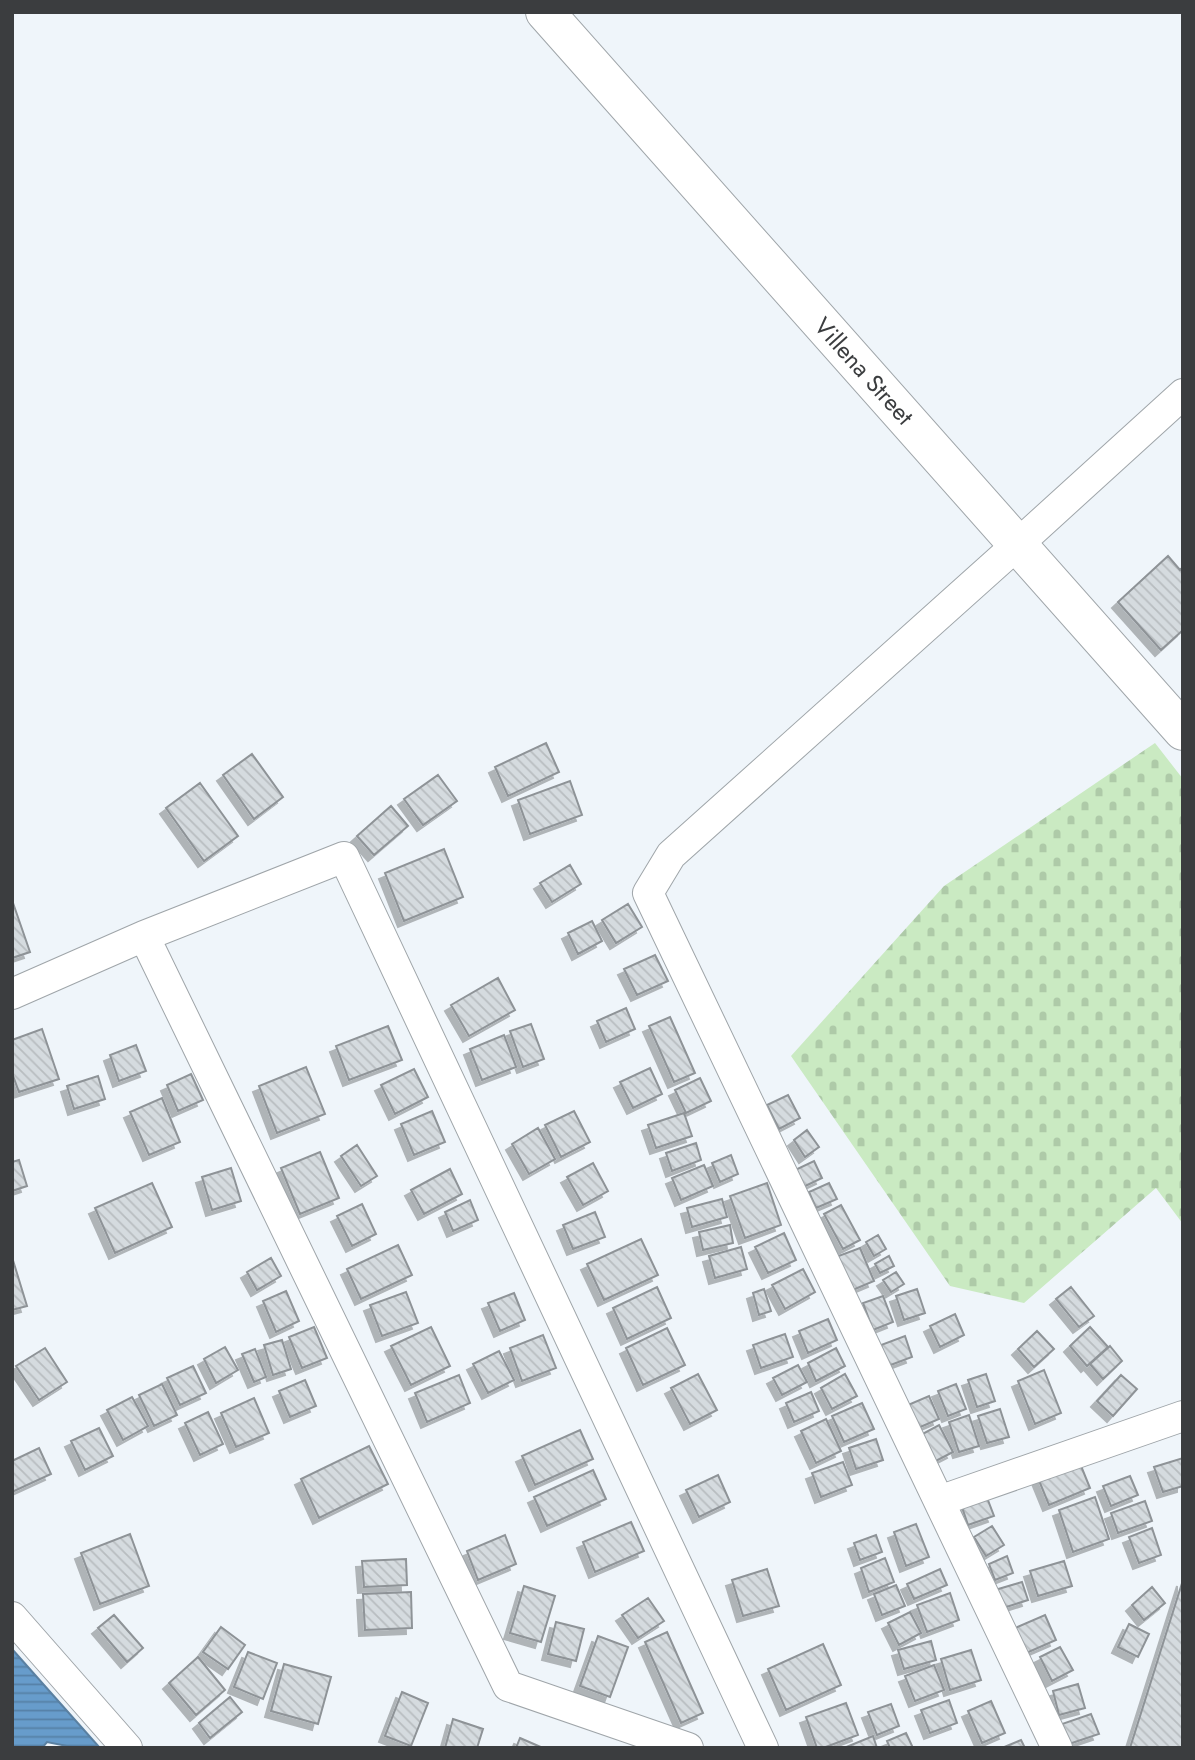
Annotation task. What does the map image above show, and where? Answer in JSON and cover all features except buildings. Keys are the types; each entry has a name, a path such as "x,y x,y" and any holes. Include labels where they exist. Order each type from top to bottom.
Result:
{"main road":[{"name":"Villena Street","path":"545,12 1183,731"}],"street":[{"path":"1057,1748 649,893 671,855 1183,394"},
{"path":"12,994 144,936 344,857 763,1748"},
{"path":"144,936 508,1686 688,1748"},
{"path":"939,1501 1183,1416"},
{"path":"12,1617 127,1748"}],"green space":[{"path":"1155,743 1183,779 1183,1224 1156,1188 1024,1303 950,1286 791,1056 944,886"}],"water":[{"path":"12,1649 100,1748 77,1748 47,1742 42,1748 12,1748"}]}
